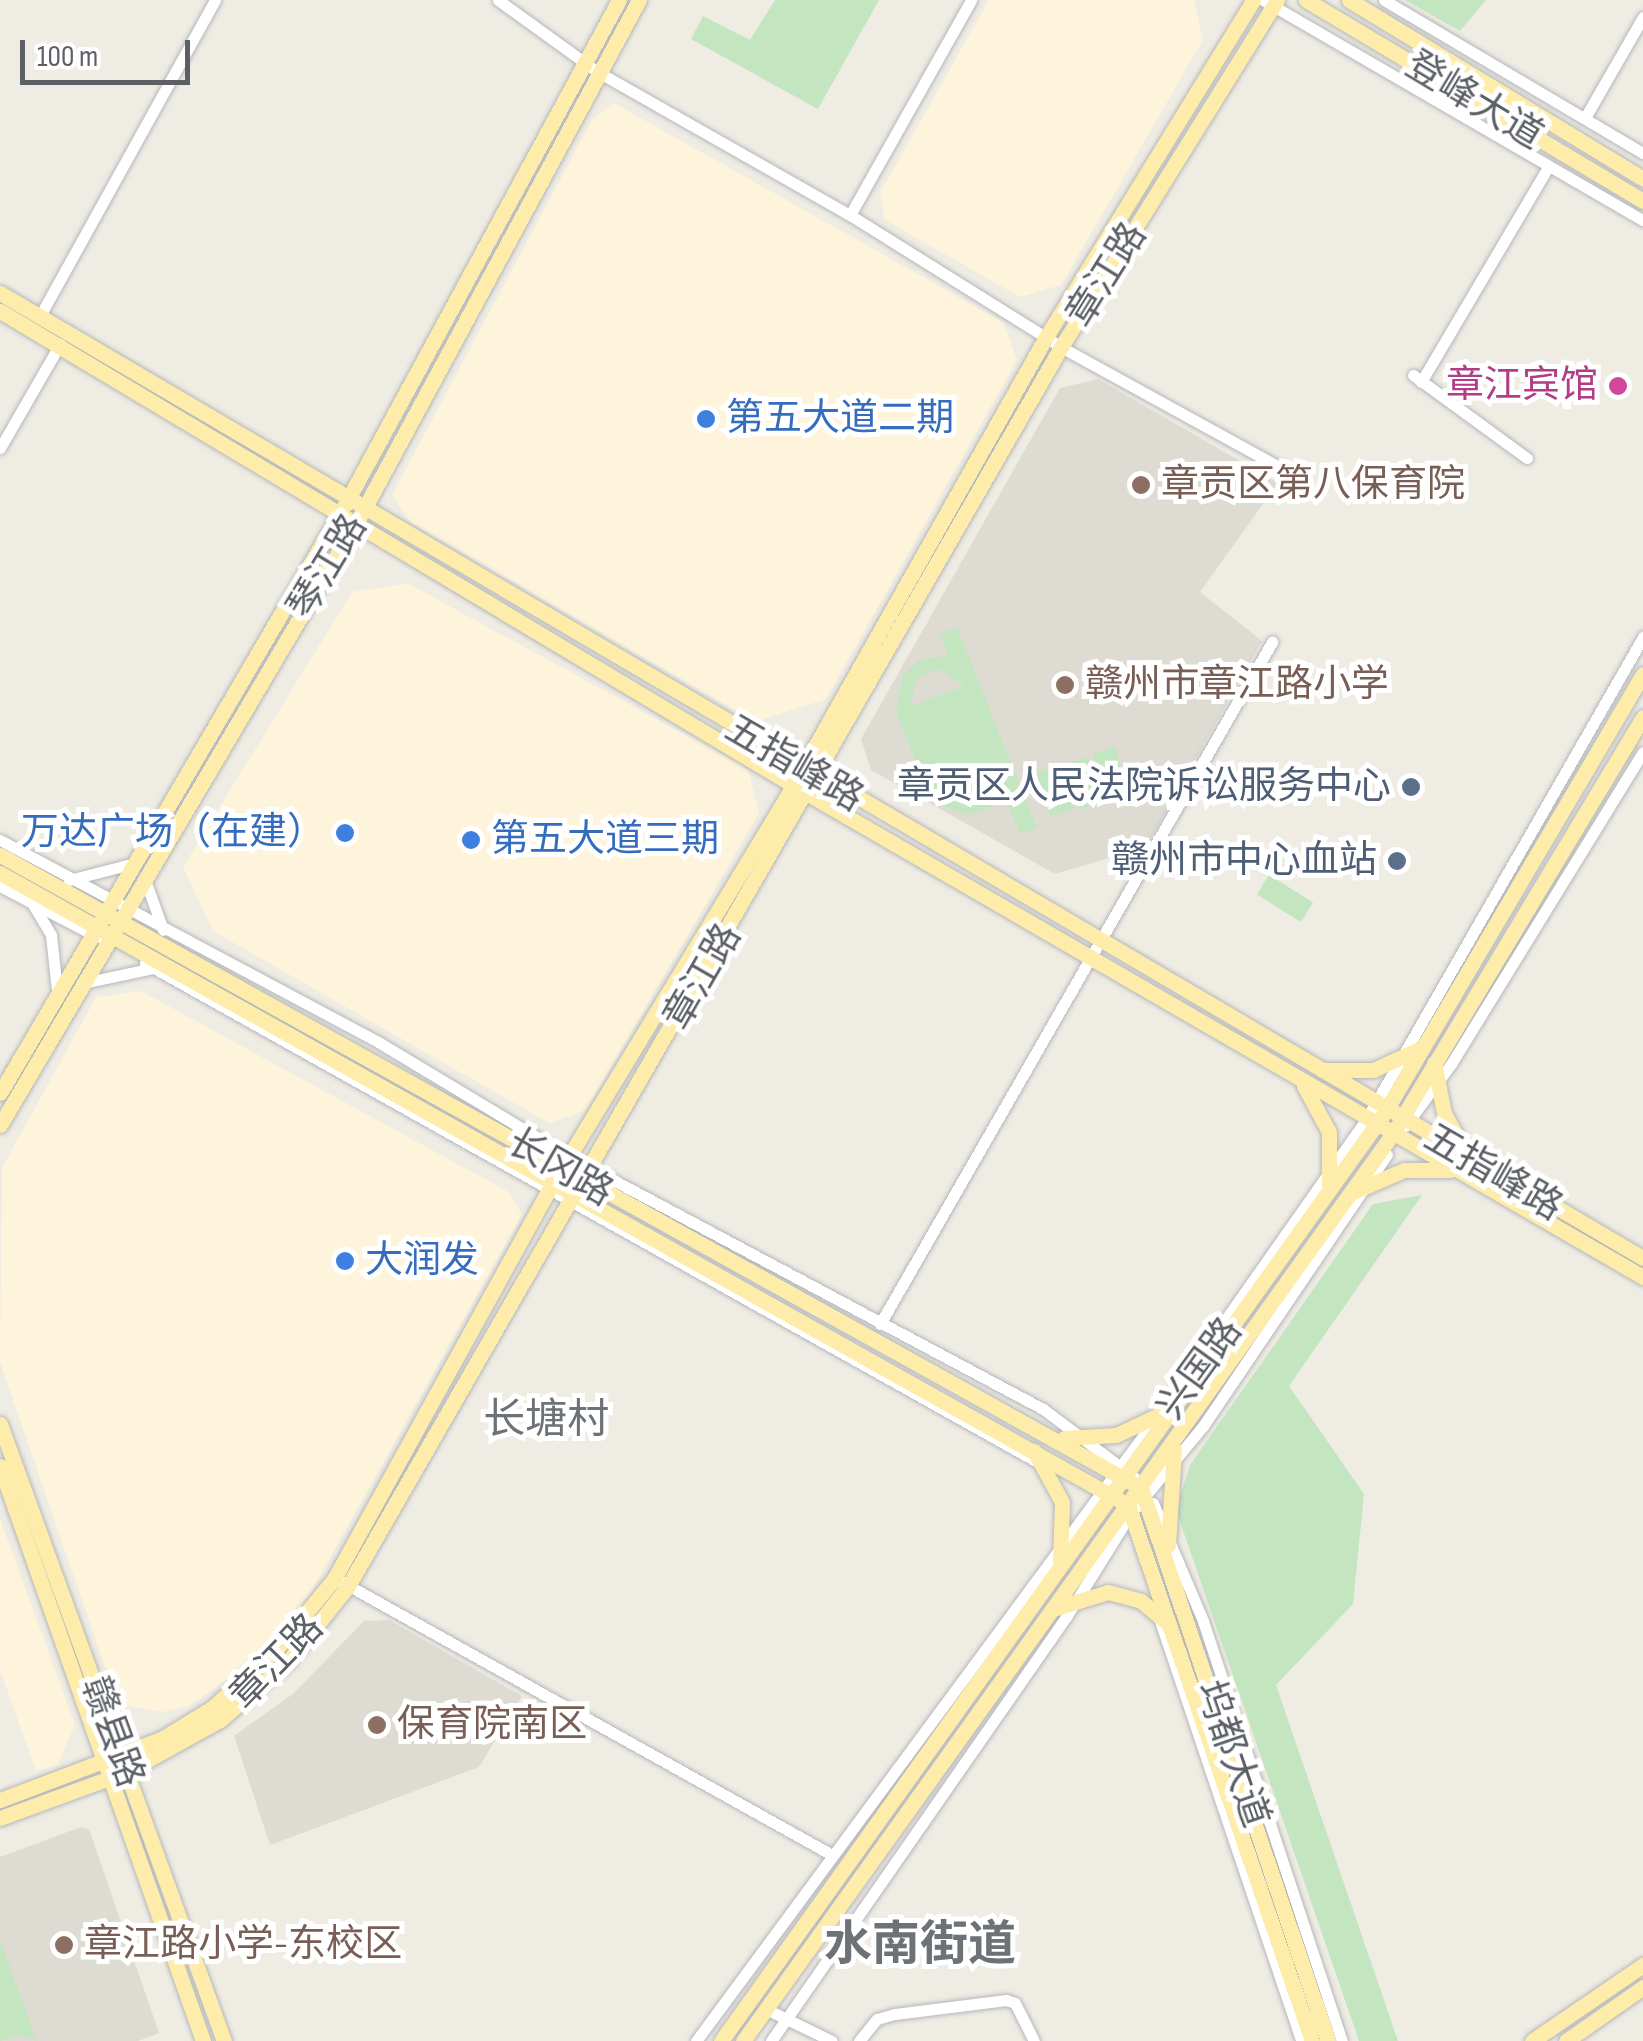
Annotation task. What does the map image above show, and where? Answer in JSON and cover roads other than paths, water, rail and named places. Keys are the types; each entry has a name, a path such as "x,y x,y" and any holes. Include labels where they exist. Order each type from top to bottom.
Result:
{"main road":[{"name":"琴江路","path":"0,1093 58,990 106,922 343,508 619,0"},
{"name":"琴江路","path":"137,869 359,518 639,0"},
{"name":"章江路","path":"0,1818 126,1772 220,1720 254,1693 341,1582 580,1187 800,790 802,768 1046,337 1253,0"},
{"name":"登峰大道","path":"1306,0 1643,201"},
{"name":"登峰大道","path":"1349,0 1643,179"},
{"path":"1360,0 1373,15"},
{"name":"章江路","path":"0,1800 120,1754 212,1708 341,1582 559,1175 800,790 819,778 1061,347 1271,2"},
{"name":"五指峰路","path":"0,292 800,790 1294,1076 1376,1114"},
{"name":"五指峰路","path":"0,312 343,508"},
{"name":"五指峰路","path":"359,518 802,768 1100,942 1310,1068 1376,1114 1643,1277"},
{"name":"兴国路","path":"721,2041 1055,1570 1121,1470 1183,1396 1329,1188 1422,1047 1643,674"},
{"name":"兴国路","path":"743,2041 1050,1614 1128,1512 1342,1201 1400,1128 1434,1063 1643,717"},
{"name":"长冈路","path":"0,855 106,922 559,1175 1106,1492"},
{"name":"长冈路","path":"0,873 106,922"},
{"name":"琴江路","path":"0,1125 80,985 106,922"},
{"path":"1310,1068 1361,1072 1396,1062 1422,1047"},
{"path":"1342,1201 1367,1184 1418,1168 1464,1166 1434,1063"},
{"path":"1294,1076 1323,1116 1332,1162 1329,1188"},
{"name":"五指峰路","path":"1464,1166 1643,1258"},
{"name":"长冈路","path":"580,1187 1121,1470"},
{"path":"1051,1435 1120,1434 1156,1417 1183,1396"},
{"name":"赣县路","path":"0,1424 224,2041"},
{"path":"1182,1607 1166,1535 1170,1460 1189,1426"},
{"path":"1028,1445 1047,1468 1062,1502 1064,1540 1055,1570"},
{"name":"赣县路","path":"0,1466 203,2041"},
{"path":"1121,1470 1144,1489"},
{"name":"坞都大道","path":"1144,1489 1328,2041"},
{"path":"1106,1492 1128,1512"},
{"name":"坞都大道","path":"1128,1512 1312,2041"},
{"path":"1050,1614 1078,1596 1120,1593 1157,1612 1173,1633"},
{"path":"1532,2041 1643,1964"},
{"path":"1566,2041 1643,1987"}],"street":[{"path":"41,314 215,0"},
{"path":"498,0 598,72 850,215 1061,347 1296,476"},
{"path":"850,215 971,0"},
{"path":"1384,0 1586,116 1643,154"},
{"path":"1271,2 1643,220"},
{"path":"1586,116 1643,17"},
{"path":"1527,458 1417,379 1548,167"},
{"path":"0,448 60,344"},
{"path":"580,1187 880,1324 1088,1437 1121,1470 1332,1162 1376,1114 1396,1062 1643,636"},
{"path":"880,1324 1272,642"},
{"path":"1342,2041 1209,1638 1144,1489 1203,1426 1367,1184 1400,1128 1437,1084 1643,752"},
{"path":"0,840 69,880 154,968 559,1175 1047,1468 1106,1492 1064,1540 696,2041"},
{"path":"69,880 137,869 163,930"},
{"path":"0,886 32,902 106,922 163,930 380,1043 559,1175"},
{"path":"32,902 51,935 58,990"},
{"path":"80,985 154,968"},
{"path":"771,2041 1078,1596 1128,1512"},
{"path":"1128,1512 1157,1612 1302,2041"},
{"path":"341,1582 832,1855"},
{"path":"860,2041 878,2019 895,2014 1006,2000 1022,2012 1034,2041"},
{"path":"766,2009 832,2041"}],"place":[{"name":"章江宾馆","path":"1618,386"},
{"name":"第五大道二期","path":"706,419"},
{"name":"章贡区第八保育院","path":"1141,485"},
{"name":"赣州市章江路小学","path":"1065,685"},
{"name":"章贡区人民法院诉讼服务中心","path":"1411,787"},
{"name":"万达广场（在建）","path":"345,833"},
{"name":"第五大道三期","path":"471,840"},
{"name":"赣州市中心血站","path":"1397,861"},
{"name":"大润发","path":"345,1261"},
{"name":"保育院南区","path":"377,1725"},
{"name":"章江路小学-东校区","path":"64,1945"}],"district":[{"name":"长塘村","path":"546,1421"},
{"name":"水南街道","path":"920,1946"}]}
